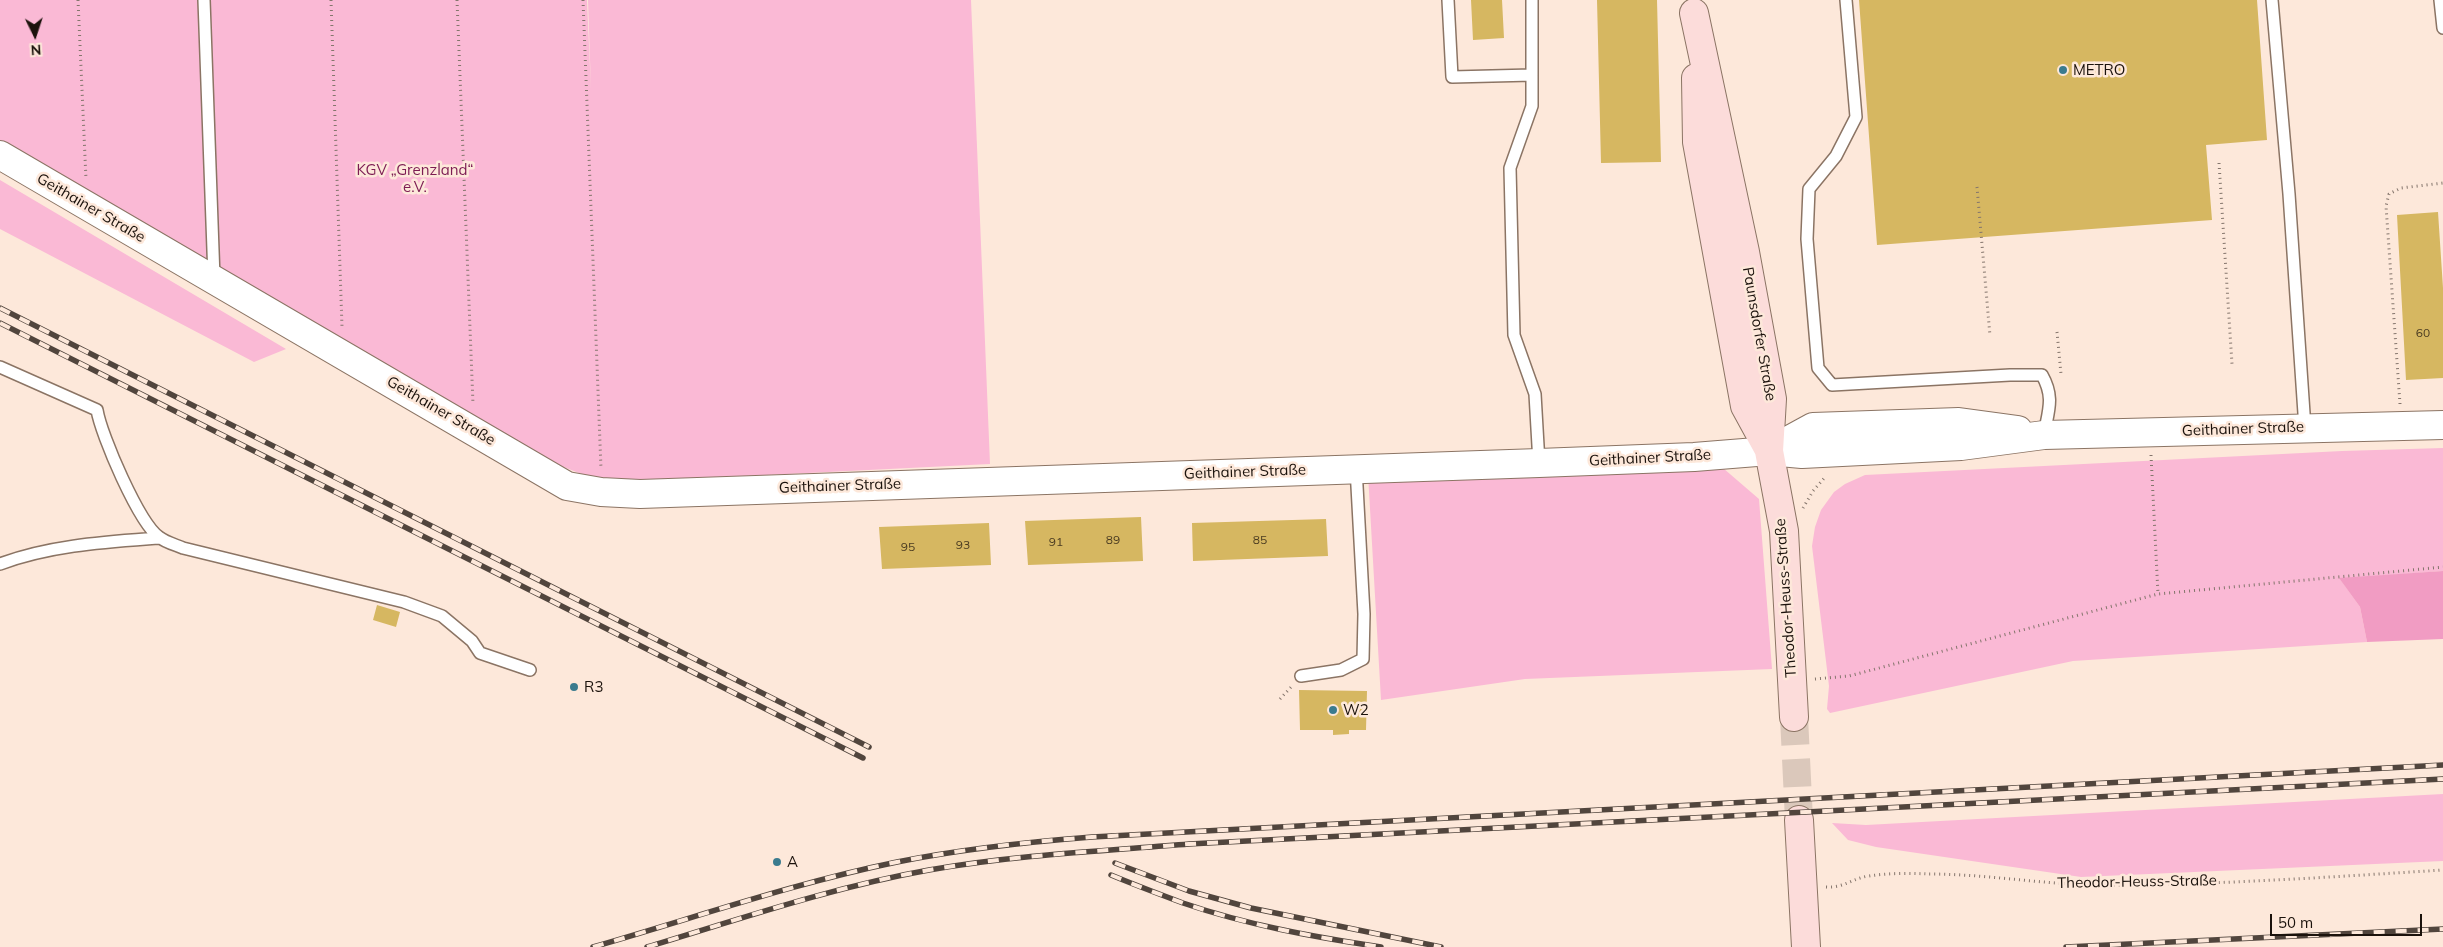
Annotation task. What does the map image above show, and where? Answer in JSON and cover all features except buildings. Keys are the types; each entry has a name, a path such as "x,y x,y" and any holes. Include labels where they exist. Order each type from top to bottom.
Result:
{"main road":[{"name":"Paunsdorfer Straße","path":"1694,6 1745,252 1772,399 1770,451"},
{"name":"Theodor-Heuss-Straße","path":"1770,451 1784,531 1794,717"},
{"path":"1799,820 1806,947"}],"street":[{"name":"Geithainer Straße","path":"0,155 567,486 601,492 640,494 1694,457 1770,451 1813,427 1959,422 2044,435 2443,425"}],"lane":[{"path":"204,0 214,279"},
{"path":"1448,0 1452,77 1532,75"},
{"path":"1532,0 1532,106 1510,168 1514,335 1535,394 1539,463"},
{"path":"1846,0 1856,117 1836,156 1809,189 1807,239 1818,368 1832,385 2010,374 2042,375 2048,386 2051,399 2044,435"},
{"path":"2272,0 2305,428"},
{"path":"2440,0 2443,28"},
{"path":"0,367 97,410 100,425 112,457 138,508 159,538"},
{"path":"1301,676 1341,670 1363,659 1364,614 1356,468"},
{"path":"0,564 16,558 78,545 159,538 183,548 404,602 442,616 472,641 480,653 530,670"}],"path":[{"path":"78,0 87,205"},
{"path":"331,0 343,355"},
{"path":"458,0 474,430"},
{"path":"583,0 601,492"},
{"path":"2219,164 2232,364"},
{"path":"2401,427 2386,206 2389,194 2401,188 2443,183"},
{"path":"1977,187 1990,336"},
{"path":"2057,332 2061,374"},
{"path":"2149,432 2158,594"},
{"path":"1784,531 1800,513 1813,491 1828,474"},
{"path":"1792,681 1849,676 2158,594 2443,567"},
{"name":"Theodor-Heuss-Straße","path":"1803,886 1839,888 1867,876 1928,874 2002,877 2057,884 2103,885 2284,880 2443,870"}],"green space":[{"name":"KGV „Grenzland“ e.V.","path":"0,0 587,0 591,90 588,0 971,0 990,464 605,483 561,466 275,305 0,144"},
{"path":"0,180 286,349 254,362 0,229"},
{"path":"2443,448 2443,571 2340,579 2360,607 2367,642 2073,661 1830,713 1827,709 1829,686 1812,546 1815,527 1821,510 1834,492 1845,484 1865,475 2342,451"},
{"path":"1716,462 1759,499 1772,669 1525,679 1381,700 1368,474"},
{"path":"2443,794 2443,861 2081,877 1876,847 1848,840 1832,823 1866,825"}],"shaded area":[{"path":"2443,571 2443,639 2367,642 2360,607 2339,578"}],"tunnel":[{"path":"1794,717 1799,820"}],"railway":[{"path":"0,308 869,747"},
{"path":"0,323 863,758"},
{"path":"593,947 782,890 859,870 946,853 1043,841 2443,765"},
{"path":"647,947 787,904 858,885 929,870 1026,857 1189,844 2443,779"},
{"path":"1115,863 1189,891 1251,908 1441,947"},
{"path":"1111,875 1183,903 1232,918 1306,934 1381,947"},
{"path":"2066,947 2443,929"}],"place":[{"name":"METRO","path":"2063,70"},
{"name":"R3","path":"574,687"},
{"name":"W2","path":"1333,710"},
{"name":"A","path":"777,862"}]}
